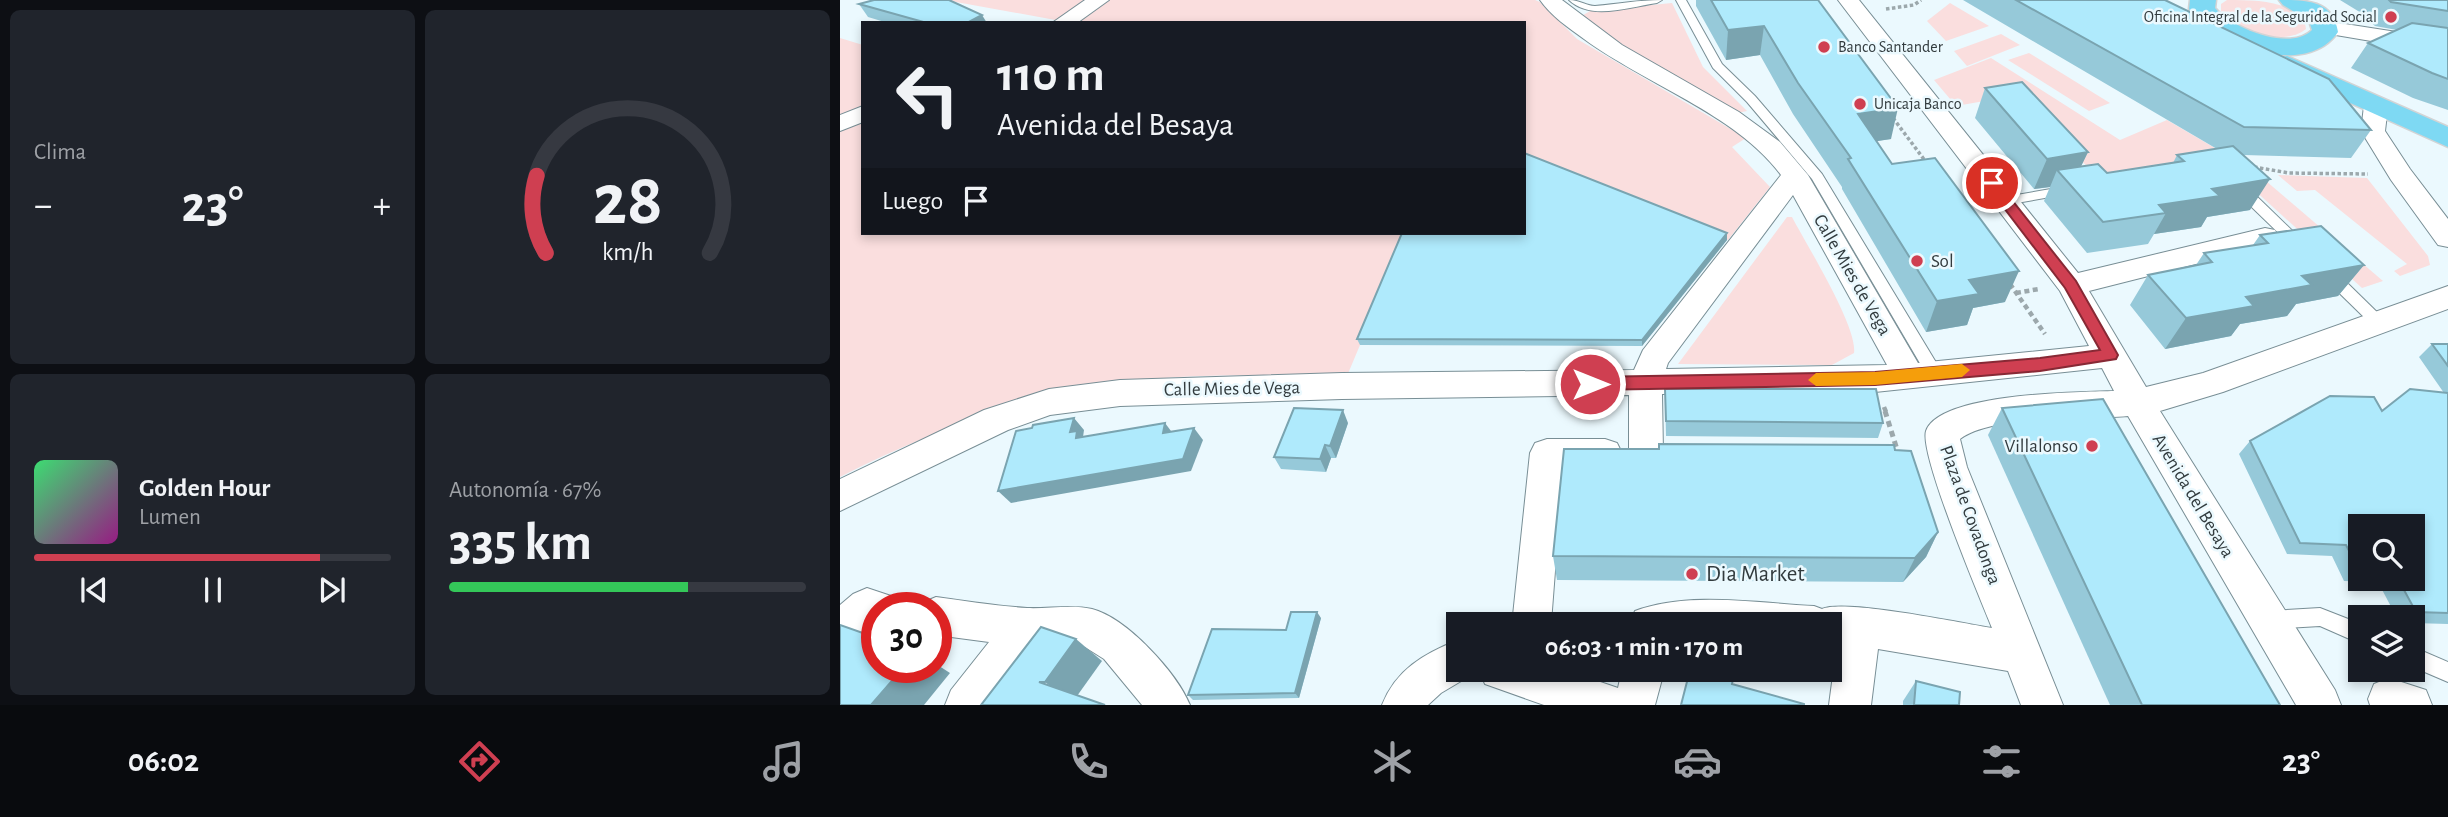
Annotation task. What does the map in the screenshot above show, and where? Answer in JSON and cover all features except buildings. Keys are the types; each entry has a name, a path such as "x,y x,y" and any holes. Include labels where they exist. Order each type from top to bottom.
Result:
{"highway":[{"path":"2203,0 2202,9 2205,16 2220,28 2243,38 2273,57 2448,138"},
{"path":"2292,0 2317,15 2318,35 2366,101"},
{"path":"2243,38 2280,46 2318,35"}],"street":[{"path":"1065,21 1099,0"},
{"name":"Calle Mies de Vega","path":"1550,0 1576,8 1591,36 1746,127 1779,153 1922,374"},
{"name":"Avenida del Besaya","path":"1848,0 2071,285 2137,402 2320,705"},
{"path":"2318,35 2448,47"},
{"path":"2366,101 2373,131 2448,238"},
{"path":"840,124 861,114"},
{"path":"1537,612 1547,453 1660,453 1645,383 1654,359 1795,175"},
{"path":"2071,285 2265,237"},
{"path":"2137,402 2217,381 2448,297"},
{"name":"Calle Mies de Vega","path":"840,496 996,420 1049,402 1120,393 1184,389 1875,379 2110,355"},
{"name":"Plaza de Covadonga","path":"2042,705 1949,467 1942,434 1950,425 1981,415 2137,402"},
{"path":"952,618 1026,627 1091,628 1118,645 1168,705"},
{"path":"1850,705 1844,626 2022,653"},
{"path":"966,705 1026,627"},
{"path":"1403,705 1408,695 1427,677 1446,667"},
{"path":"1537,682 1608,705"},
{"path":"1634,705 1640,682"}],"lane":[{"path":"1576,8 1657,0"},
{"path":"1681,0 1717,66 1751,99 1816,177 1922,374"},
{"path":"2226,175 2378,322"},
{"path":"2005,201 2088,187"},
{"path":"2269,621 2320,617 2348,629"},
{"path":"2425,662 2448,672"}],"path":[{"path":"1893,117 1932,171"},
{"path":"1914,162 1925,160"},
{"path":"2289,173 2395,166"},
{"path":"2008,282 2064,361"},
{"path":"1875,379 1903,469"}],"shaded area":[{"path":"945,0 1094,0 1061,21"},
{"path":"1107,0 1535,0 1577,39 1746,138 1732,147 1770,187 1728,240 1526,161 1526,21 1075,21"},
{"path":"2227,0 2277,4 2304,18 2306,29 2286,37 2249,32 2221,13 2221,4"},
{"path":"1672,3 1703,67 1747,111 1733,114 1603,35 1580,17 1590,11"},
{"path":"1950,3 1989,26 1946,41 1927,21"},
{"path":"2001,34 2020,45 1967,66 1954,51"},
{"path":"840,38 861,44 861,111 840,121"},
{"path":"2029,53 2110,103 2089,111 2008,60"},
{"path":"1991,58 2120,140 2167,120 2227,155 2116,178 2090,169 2013,96 1956,106 1934,80"},
{"path":"861,119 861,235 1406,235 1347,376 1233,375 1165,378 1081,390 957,425 840,477 840,130"},
{"path":"2259,175 2383,281 2362,288 2251,187"},
{"path":"2278,175 2367,178 2428,256 2430,265 2400,276 2394,271 2407,264 2315,190 2297,191"},
{"path":"1787,217 1792,217 1840,306 1853,341 1854,353 1832,365 1678,364"}],"slow traffic":[{"path":"1816,380 1875,379 1962,370"}],"place":[{"name":"Oficina Integral de la Seguridad Social","path":"2391,17"},
{"name":"Banco Santander","path":"1824,47"},
{"name":"Unicaja Banco","path":"1860,104"},
{"name":"Sol","path":"1917,261"},
{"name":"Villalonso","path":"2092,446"},
{"name":"Dia Market","path":"1692,574"}],"route":[{"path":"1590,384 1875,379 2110,355 2071,285 1992,183"}]}
